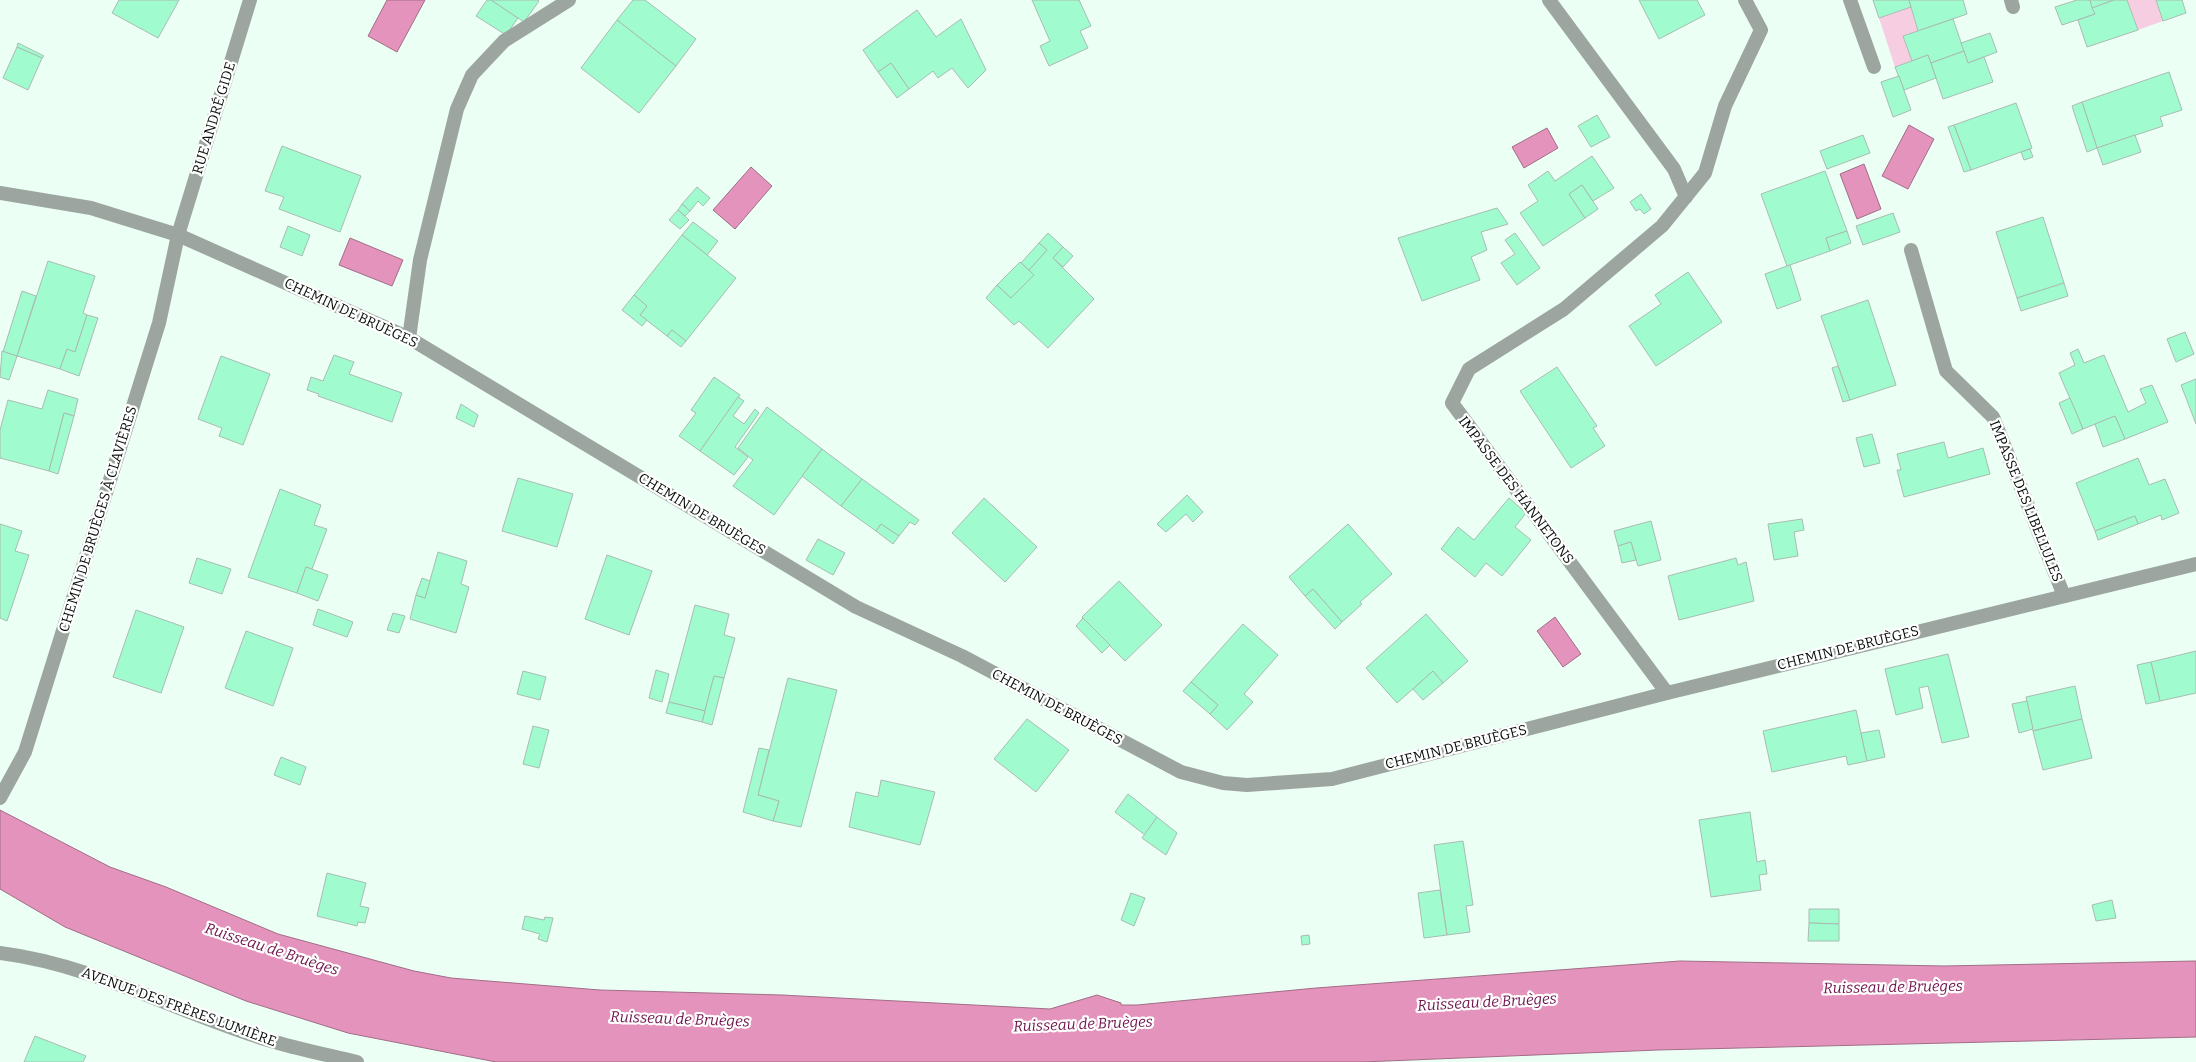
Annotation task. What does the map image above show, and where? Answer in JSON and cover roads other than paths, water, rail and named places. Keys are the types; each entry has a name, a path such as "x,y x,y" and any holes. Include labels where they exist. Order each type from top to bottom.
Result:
{"street":[{"name":"RUE ANDRÉ GIDE","path":"178,235 250,0"},
{"path":"409,338 420,260 456,110 472,75 504,41 569,0"},
{"path":"1548,0 1674,169 1686,197"},
{"name":"IMPASSE DES HANNETONS","path":"1667,693 1452,403 1469,369 1564,309 1662,226 1705,173 1725,106 1761,30 1745,0"},
{"path":"1850,0 1874,67"},
{"name":"CHEMIN DE BRUÈGES","path":"0,193 91,208 178,235 409,338 856,607 962,656 1077,719 1181,772 1224,783 1247,785 1332,779 1667,693 2196,564"},
{"name":"CHEMIN DE BRUÈGES À CLAVIÈRES","path":"0,798 25,752 159,323 178,235"},
{"name":"IMPASSE DES LIBELLULES","path":"1911,250 1946,371 1993,417 2064,596"},
{"name":"AVENUE DES FRÈRES LUMIÈRE","path":"0,953 26,956 101,977 267,1040 357,1062"}],"water":[{"path":"387,0 425,0 397,52 368,36"},
{"path":"1909,125 1934,139 1908,189 1882,176"},
{"path":"1547,128 1558,148 1524,168 1512,147"},
{"path":"1864,164 1881,209 1857,219 1840,174"},
{"path":"751,167 772,186 735,229 713,210"},
{"path":"350,238 403,260 392,286 339,265"},
{"path":"1555,617 1581,654 1563,667 1537,631"},
{"name":"Ruisseau de Bruèges","path":"0,810 110,867 166,887 278,934 414,971 451,978 600,990 782,995 1050,1009 1097,995 1121,1003 1121,1005 1137,1005 1316,988 1680,961 1944,966 2196,961 2196,1037 1658,1050 1362,1062 496,1062 348,1033 246,1001 65,927 0,889"}]}
